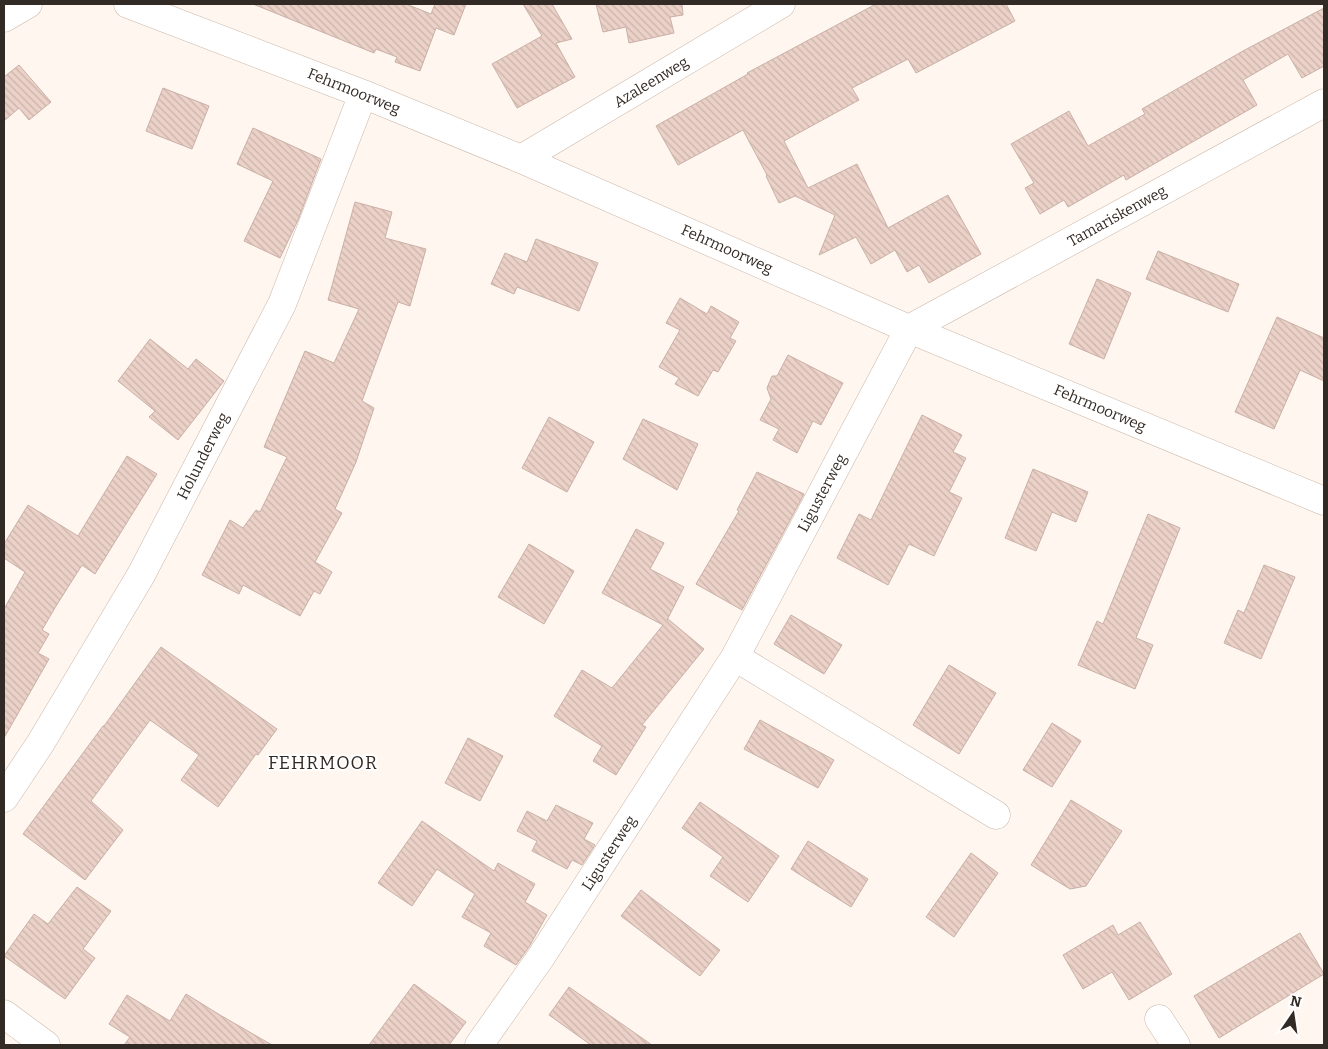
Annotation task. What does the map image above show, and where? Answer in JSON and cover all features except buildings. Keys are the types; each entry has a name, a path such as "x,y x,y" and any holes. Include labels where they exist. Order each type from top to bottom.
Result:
{"street":[{"path":"4,18 28,4"},
{"name":"Fehrmoorweg","path":"128,4 363,94 521,159 909,328 1324,501"},
{"name":"Azaleenweg","path":"521,159 782,4"},
{"name":"Holunderweg","path":"4,798 40,744 141,575 282,304 363,94"},
{"name":"Tamariskenweg","path":"909,328 1324,103"},
{"name":"Ligusterweg","path":"479,1045 541,957 735,658 909,328"},
{"path":"735,658 996,815"},
{"path":"4,1014 46,1045"},
{"path":"1159,1018 1176,1045"}],"district":[{"name":"FEHRMOOR","path":"323,763"}]}
